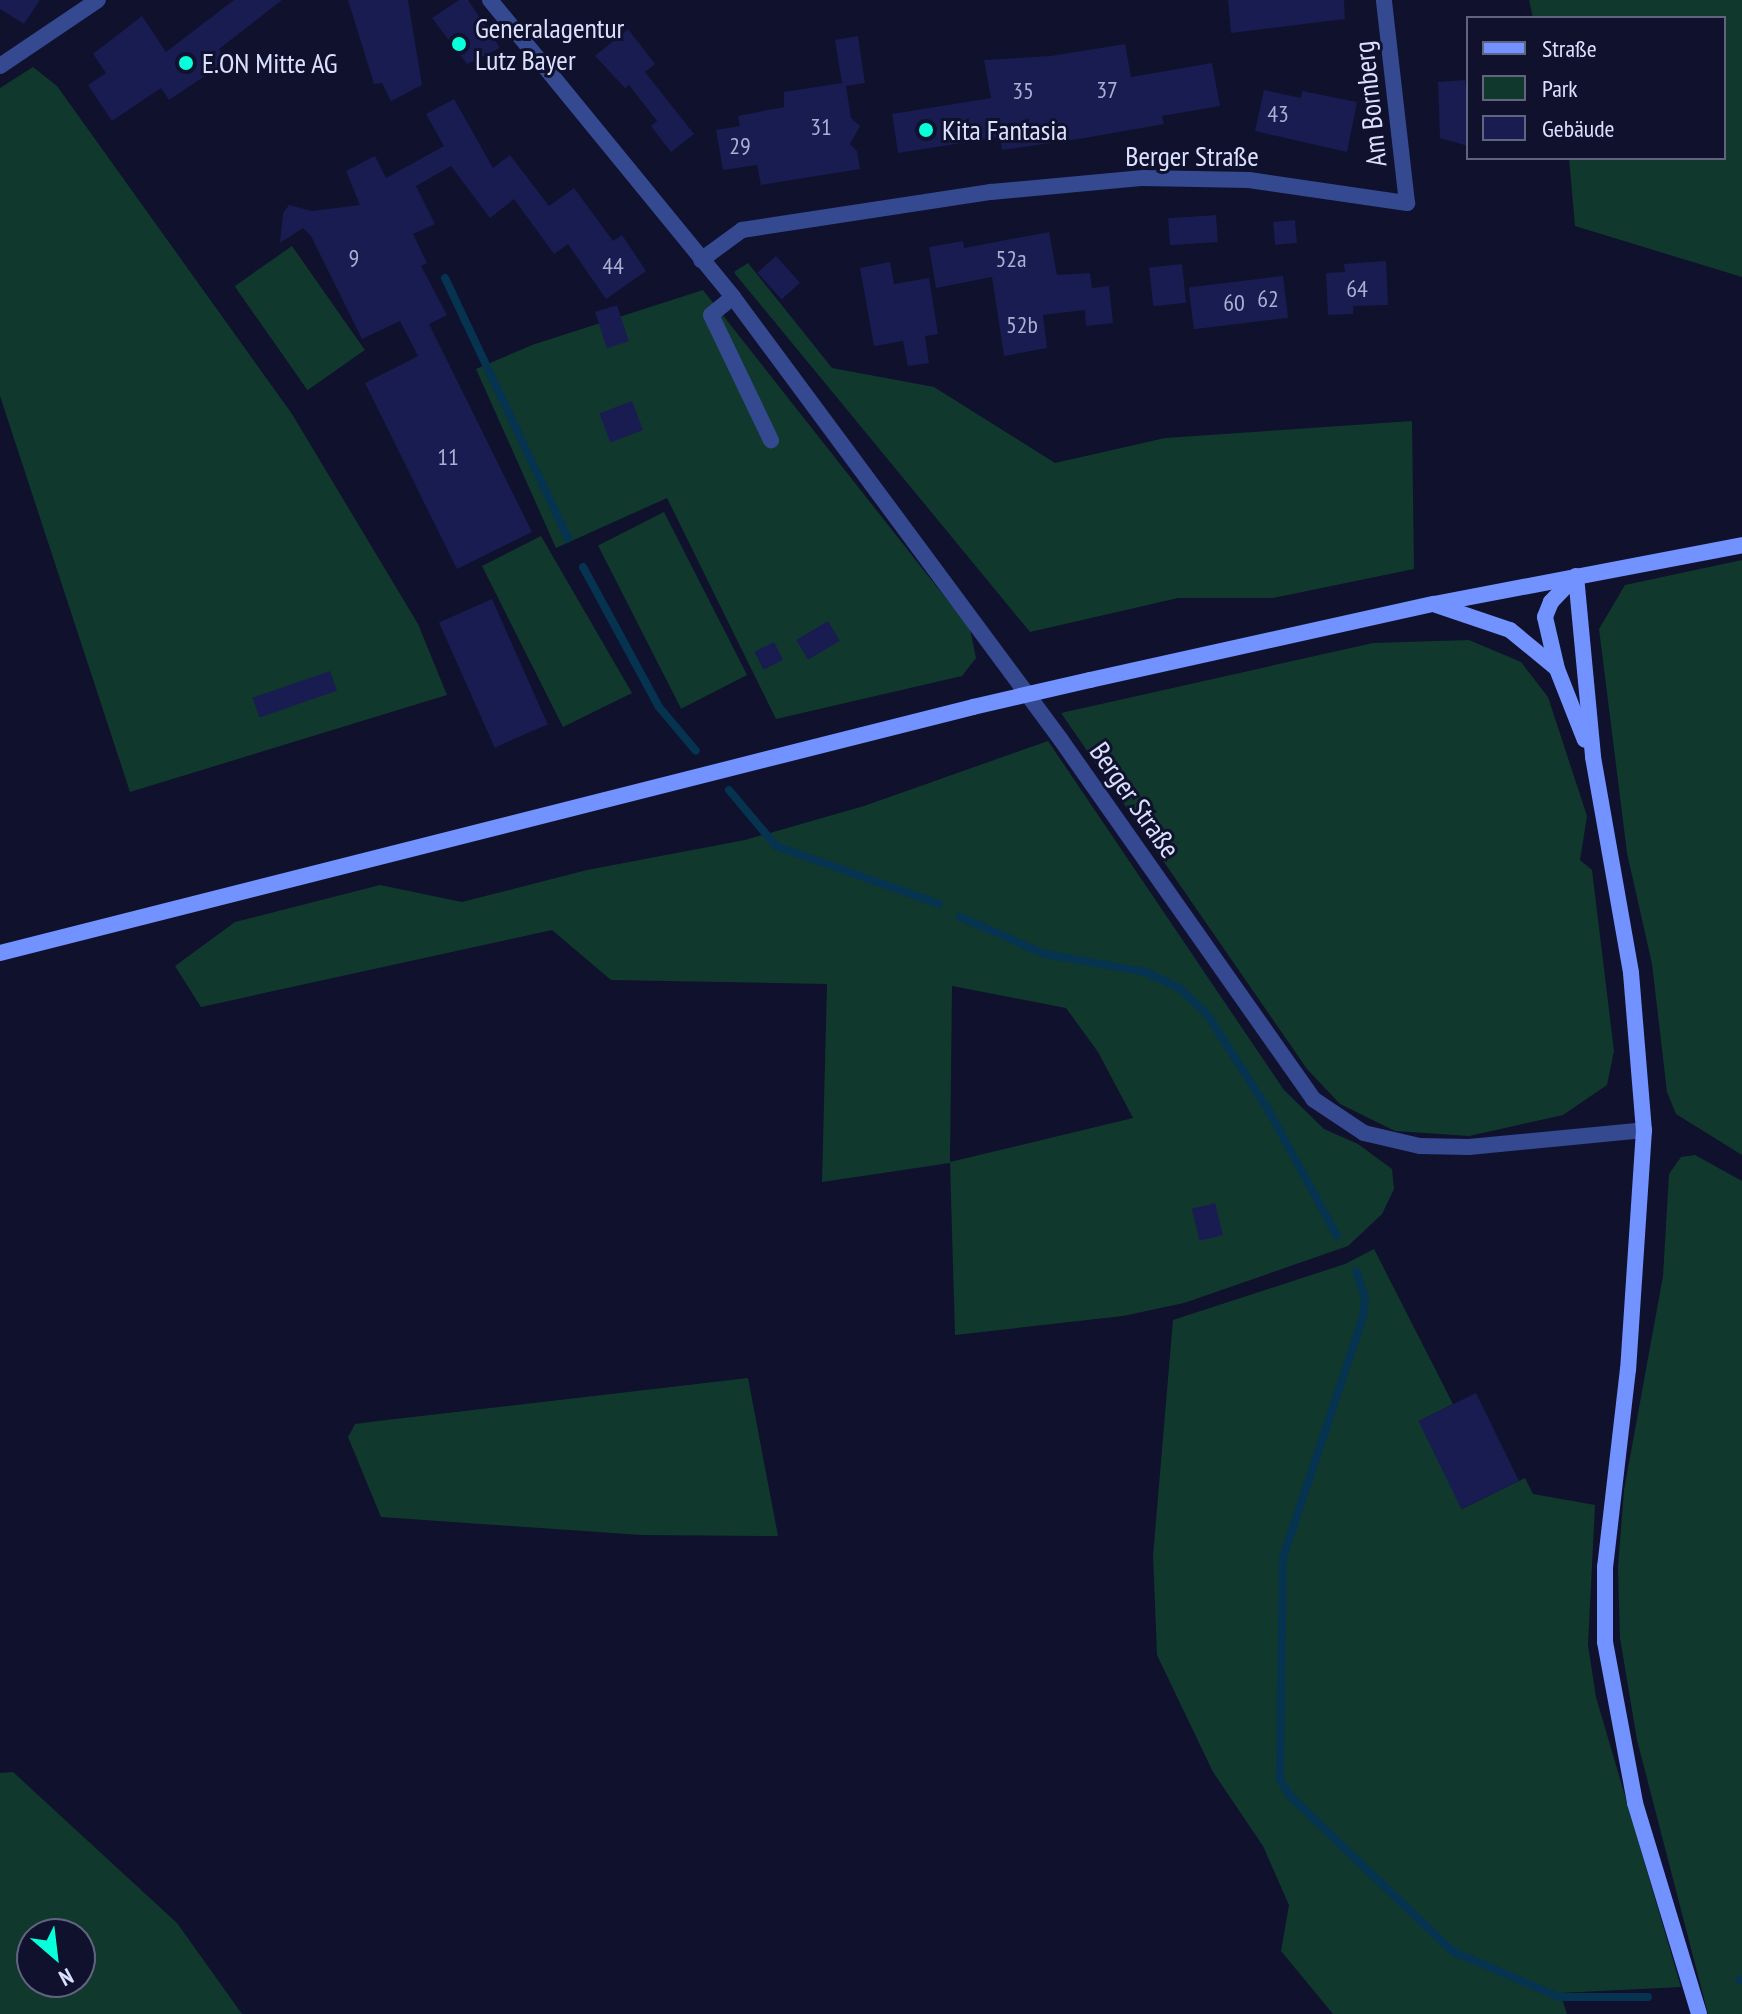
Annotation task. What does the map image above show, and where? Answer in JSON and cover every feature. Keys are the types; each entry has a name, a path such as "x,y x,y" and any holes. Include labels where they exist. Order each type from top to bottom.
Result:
{"main road":[{"path":"0,953 973,707 1434,604 1742,545"},
{"path":"1576,576 1551,602 1545,617 1557,669 1593,757"},
{"path":"1576,576 1593,757 1631,973 1644,1130 1628,1369 1605,1567 1605,1642 1635,1803 1699,2014"},
{"path":"1434,604 1510,630 1557,669"}],"street":[{"path":"2,61 98,0"},
{"name":"Berger Straße","path":"490,0 733,297 1069,750 1313,1099 1364,1133 1420,1146 1469,1147 1644,1130"},
{"name":"Am Bornberg","path":"1384,0 1407,203"},
{"name":"Berger Straße","path":"701,260 742,230 991,192 1143,178 1249,180 1407,203"},
{"path":"733,297 711,315 771,440"}],"green space":[{"path":"1529,0 1742,0 1742,277 1575,226 1569,160 1726,160 1726,16 1533,16"},
{"path":"33,67 57,86 292,414 418,624 447,695 130,792 0,396 0,88"},
{"path":"292,246 365,350 308,390 235,286"},
{"path":"748,263 832,368 934,387 1055,463 1165,438 1412,421 1414,569 1273,598 1178,598 1030,632 736,275 734,272"},
{"path":"703,290 970,629 976,658 962,676 776,719 667,498 556,548 476,369 532,345"},
{"path":"664,512 747,675 681,709 598,546"},
{"path":"541,536 632,693 563,727 482,566"},
{"path":"1742,560 1742,1155 1676,1114 1667,1092 1652,964 1627,853 1599,629 1625,585"},
{"path":"1469,640 1521,662 1548,697 1587,816 1580,860 1592,870 1614,1051 1607,1085 1563,1115 1469,1136 1395,1131 1340,1104 1307,1069 1061,713 1373,643"},
{"path":"1048,741 1284,1090 1324,1129 1358,1144 1392,1169 1394,1189 1382,1214 1348,1246 1184,1303 1123,1316 955,1335 950,1163 822,1182 827,984 611,980 552,930 201,1007 175,966 235,922 380,885 462,902 587,870 745,840 864,806","holes":["952,986 1066,1008 1098,1052 1133,1118 950,1162"]},
{"path":"1695,1155 1742,1181 1742,2014 1708,2014 1637,1740 1620,1638 1618,1567 1624,1490 1663,1276 1669,1174 1681,1157"},
{"path":"1374,1249 1453,1404 1419,1421 1462,1509 1525,1478 1533,1494 1595,1505 1588,1645 1596,1697 1681,1987 1560,1993 1567,2014 1333,2014 1281,1951 1289,1905 1263,1846 1213,1772 1157,1655 1153,1556 1173,1320 1345,1264"},
{"path":"748,1378 778,1536 641,1535 381,1517 348,1437 355,1424"},
{"path":"13,1772 177,1923 242,2014 0,2014 0,1773"}],"building":[{"path":"0,0 40,0 24,24 0,9"},
{"path":"234,0 282,0 219,49 227,61 169,100 161,88 112,121 88,85 106,73 93,54 142,16 166,52"},
{"path":"348,0 408,0 422,85 391,101 382,83 374,84"},
{"path":"459,0 468,0 500,48 467,64 432,18"},
{"path":"1228,0 1344,0 1345,19 1231,33"},
{"path":"628,29 655,64 645,72 694,134 671,152 651,126 657,121 629,85 625,88 595,56"},
{"path":"858,36 865,83 846,86 851,118 860,126 850,144 857,151 860,169 761,185 757,165 723,170 716,130 740,126 738,116 784,107 784,92 842,83 835,40"},
{"path":"1125,44 1131,77 1212,63 1220,106 1162,116 1164,124 1085,138 1002,150 1000,137 898,153 892,114 991,98 984,60 1051,56"},
{"path":"1465,80 1466,145 1440,138 1438,82"},
{"path":"1264,90 1301,98 1302,91 1357,102 1347,152 1255,131"},
{"path":"454,99 493,168 510,155 549,206 574,188 613,241 622,235 646,271 606,299 568,244 554,254 514,199 490,218 451,166 416,186 435,224 413,234 427,263 421,266 447,315 429,324 532,532 457,569 365,383 418,356 400,321 362,339 311,236 303,228 280,243 283,213 289,205 312,211 360,205 346,171 375,156 386,178 444,146 426,114"},
{"path":"1216,215 1218,242 1170,245 1168,218"},
{"path":"1295,220 1297,243 1275,245 1273,222"},
{"path":"1049,232 1057,275 1090,273 1092,288 1109,286 1113,323 1086,326 1085,310 1043,315 1047,348 1004,356 992,277 936,288 929,247 963,241 964,248"},
{"path":"776,256 800,283 782,299 757,273"},
{"path":"1386,261 1388,305 1353,306 1353,314 1328,315 1326,273 1345,272 1344,264"},
{"path":"890,262 894,284 929,278 938,334 925,336 929,363 908,366 903,341 874,346 860,268"},
{"path":"1182,264 1186,303 1153,306 1149,267"},
{"path":"1283,276 1288,318 1194,329 1189,288"},
{"path":"617,305 629,341 607,348 595,312"},
{"path":"632,401 643,430 610,442 599,414"},
{"path":"492,599 548,724 495,748 439,623"},
{"path":"828,621 840,641 808,660 796,640"},
{"path":"774,642 783,660 763,670 754,652"},
{"path":"330,671 337,691 259,718 252,698"},
{"path":"1215,1203 1223,1235 1200,1241 1192,1209"},
{"path":"1476,1393 1519,1481 1461,1509 1418,1421"}],"waterway":[{"path":"445,278 568,538"},
{"path":"583,567 659,707 696,751"},
{"path":"729,790 776,846 939,904"},
{"path":"960,917 1045,954 1145,972 1179,988 1207,1014 1270,1113 1337,1236"},
{"path":"1356,1271 1365,1297 1363,1317 1283,1557 1280,1779 1290,1796 1452,1951 1559,1997 1648,1997"}],"place":[{"name":"Generalagentur Lutz Bayer","path":"459,44"},
{"name":"E.ON Mitte AG","path":"186,63"},
{"name":"Kita Fantasia","path":"926,130"}]}
